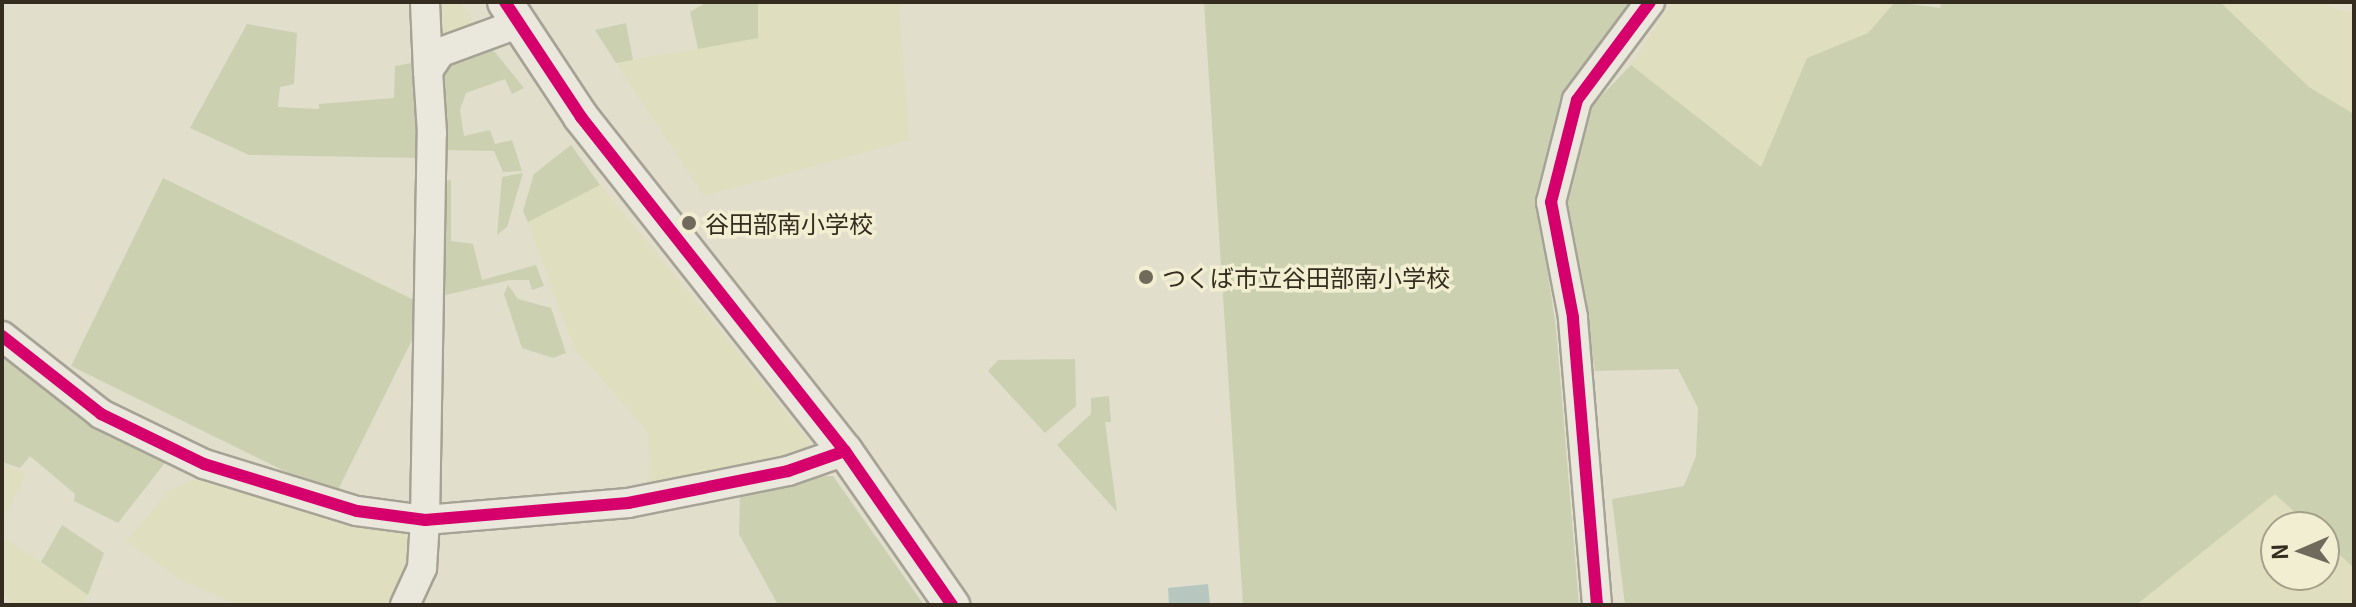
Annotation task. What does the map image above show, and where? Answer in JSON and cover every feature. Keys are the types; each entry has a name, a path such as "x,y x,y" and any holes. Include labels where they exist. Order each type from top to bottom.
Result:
{"street":[{"path":"405,605 422,568 425,520 432,133 425,2"},
{"path":"1597,605 1573,317 1551,202 1577,100 1650,2"},
{"path":"428,71 441,52 511,13 581,117 845,451 952,605"},
{"path":"2,336 69,394 204,464 296,496 425,520 628,503 788,471 845,451"}],"green space":[{"path":"435,2 460,2 475,24 433,42"},
{"path":"707,2 758,2 758,38 698,49 690,12"},
{"path":"758,2 899,2 909,140 704,196 616,63 758,38"},
{"path":"1204,2 1632,2 1564,89 1536,193 1556,328 1579,605 1243,605"},
{"path":"1672,2 1895,2 1868,33 1807,58 1762,167 1631,65"},
{"path":"1895,2 1940,8 1941,2 2220,2 2309,87 2354,114 2354,568 2340,555 2340,511 2294,511 2275,494 2136,605 1625,605 1612,499 1684,486 1696,456 1698,408 1678,369 1595,371 1566,198 1587,111 1631,65 1761,167 1807,58 1868,33"},
{"path":"2220,2 2329,2 2328,7 2354,13 2354,114 2309,87"},
{"path":"626,23 633,60 616,63 595,30"},
{"path":"247,24 297,33 294,84 280,87 278,107 319,109 319,104 394,98 395,66 417,62 423,158 249,155 190,128"},
{"path":"485,40 524,88 512,94 505,79 466,93 460,110 464,136 490,130 495,144 512,140 522,171 503,172 494,151 443,150 438,62"},
{"path":"571,145 600,185 528,222 523,211 534,174"},
{"path":"523,173 507,227 497,235 502,177"},
{"path":"163,178 414,300 412,340 335,496 71,366"},
{"path":"451,180 451,241 473,244 482,280 536,265 544,286 532,290 529,280 510,280 441,296 443,181"},
{"path":"600,185 818,452 649,485 648,432 574,348 528,222"},
{"path":"508,285 518,299 551,308 566,353 553,358 522,348 504,294"},
{"path":"2,348 168,459 118,523 74,501 75,494 30,456 20,468 2,462"},
{"path":"1075,359 1076,406 1045,433 988,371 998,360"},
{"path":"1109,396 1111,422 1105,422 1117,512 1057,445 1091,414 1091,398"},
{"path":"2,464 26,474 2,522"},
{"path":"207,474 409,534 406,576 391,605 238,605 181,580 126,541 168,491"},
{"path":"815,476 833,476 924,605 778,605 739,534 740,497"},
{"path":"2275,493 2294,511 2260,511 2260,591 2340,591 2340,555 2354,568 2354,605 2136,605"},
{"path":"62,525 104,553 88,595 41,562"},
{"path":"2,536 88,595 83,605 13,605 2,590"}],"shaded area":[{"path":"1208,584 1210,605 1169,605 1168,588"}],"cycle path":[{"path":"505,2 581,117 845,451 952,605"},
{"path":"1597,605 1573,317 1551,202 1577,100 1650,2"},
{"path":"2,336 101,414 204,464 357,511 425,520 628,503 788,471 845,451"}],"place":[{"name":"谷田部南小学校","path":"689,223"},
{"name":"つくば市立谷田部南小学校","path":"1146,277"}]}
